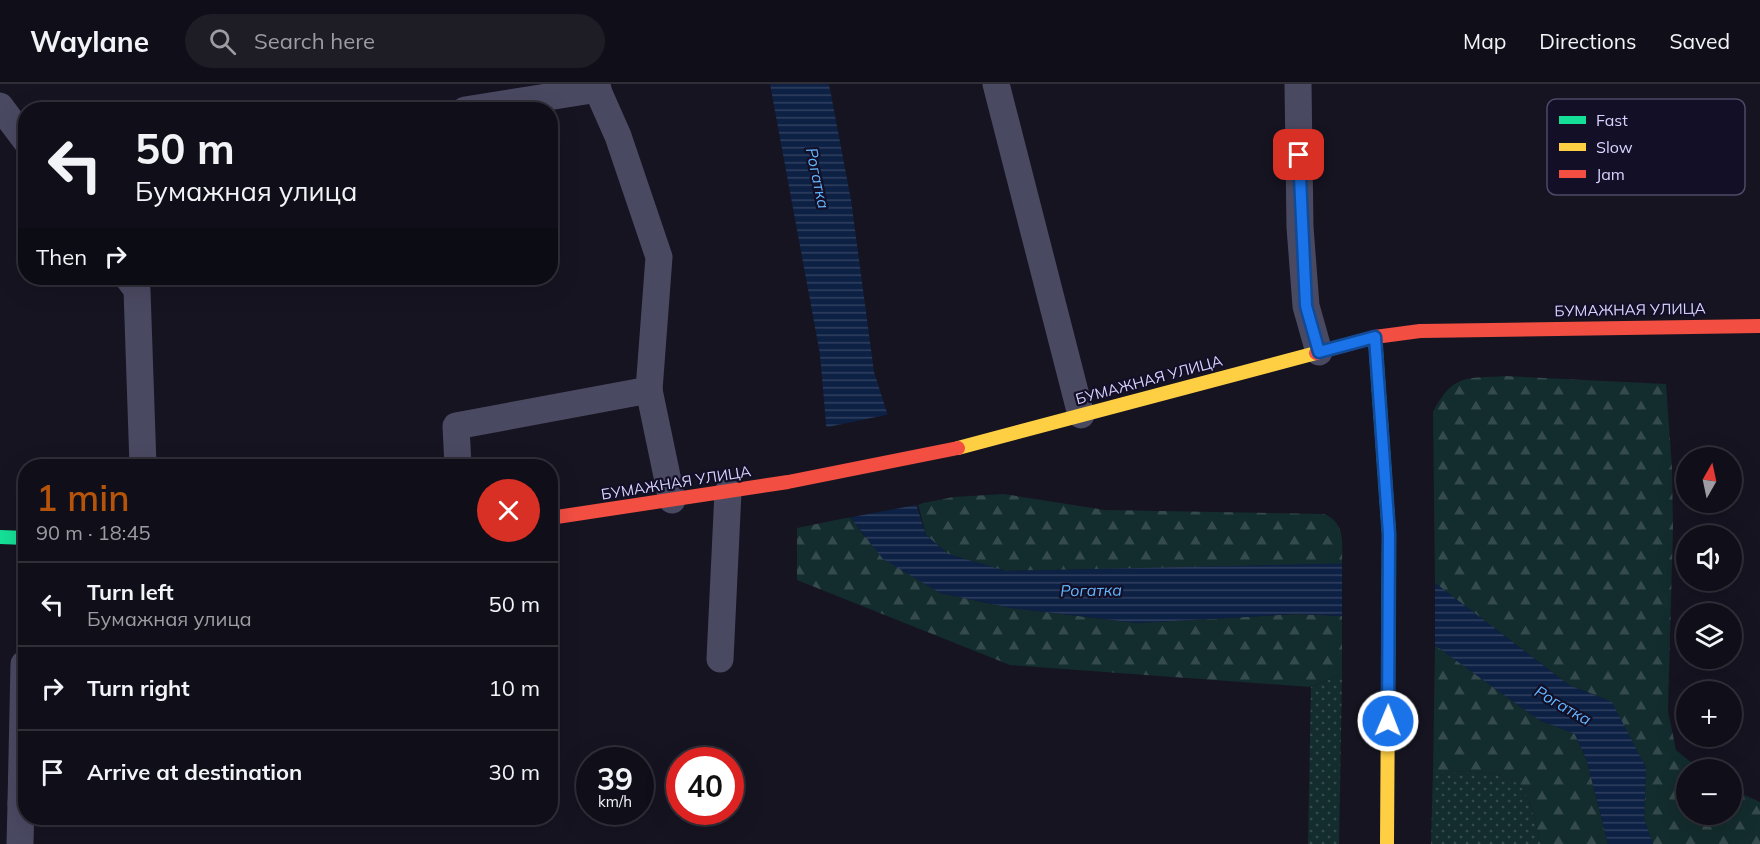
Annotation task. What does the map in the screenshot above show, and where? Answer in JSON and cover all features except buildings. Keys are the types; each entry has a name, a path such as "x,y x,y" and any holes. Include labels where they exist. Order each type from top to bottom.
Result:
{"street":[{"name":"БУМАЖНАЯ УЛИЦА","path":"558,517 788,482 944,452 1375,337 1420,331 1760,326"},
{"path":"1375,337 1389,534 1387,844"},
{"path":"0,537 18,538"}],"lane":[{"path":"996,84 1081,415"},
{"path":"1298,84 1300,227 1306,306 1319,352"},
{"path":"509,102 597,86 618,136 659,257 649,390 672,500"},
{"path":"0,106 18,130"},
{"path":"133,285 137,290 143,459"},
{"path":"458,459 456,426 649,390"},
{"path":"720,659 728,492"},
{"path":"20,844 21,825"}],"green space":[{"path":"1505,376 1666,384 1672,469 1673,527 1668,711 1676,750 1687,759 1676,759 1676,825 1742,825 1742,794 1760,802 1760,844 1653,844 1644,819 1646,768 1605,699 1569,685 1435,583 1433,412 1440,399 1454,384 1480,377"},
{"path":"1004,494 1105,510 1324,514 1331,518 1339,528 1342,541 1342,564 1006,571 948,554 926,535 918,504 954,497"},
{"path":"850,517 865,537 940,593 1011,608 1137,623 1297,614 1342,616 1342,674 1311,687 1010,665 797,580 797,528"},
{"path":"1435,645 1539,720 1575,734 1587,761 1608,844 1541,844 1526,794 1509,778 1484,772 1433,772"},
{"path":"1342,674 1339,844 1308,844 1311,687"},
{"path":"1433,772 1484,773 1509,778 1526,794 1541,844 1431,844"}],"water":[{"name":"Рогатка","path":"770,84 829,84 851,200 874,372 926,535 948,554 1006,571 1360,563 1435,583 1569,685 1612,702 1646,768 1644,819 1653,844 1608,844 1587,761 1575,734 1539,720 1408,626 1342,616 1297,614 1137,623 1011,608 940,593 883,559 850,517 827,435 820,354"}],"pier":[{"path":"891,414 921,504 847,518 823,428"},
{"path":"1360,560 1435,580 1435,649 1407,629 1342,619 1342,561"}],"traffic: fast":[{"path":"1375,337 1389,534 1388,688"},
{"path":"0,537 18,538"}],"traffic: slow":[{"path":"958,448 1316,353"},
{"path":"1387,844 1388,688"}],"traffic: jam":[{"path":"1316,353 1375,337 1420,331 1760,326"},
{"path":"558,517 788,482 958,448"}],"route":[{"path":"1299,155 1300,227 1306,306 1319,352 1375,337 1389,534 1388,721"}]}
